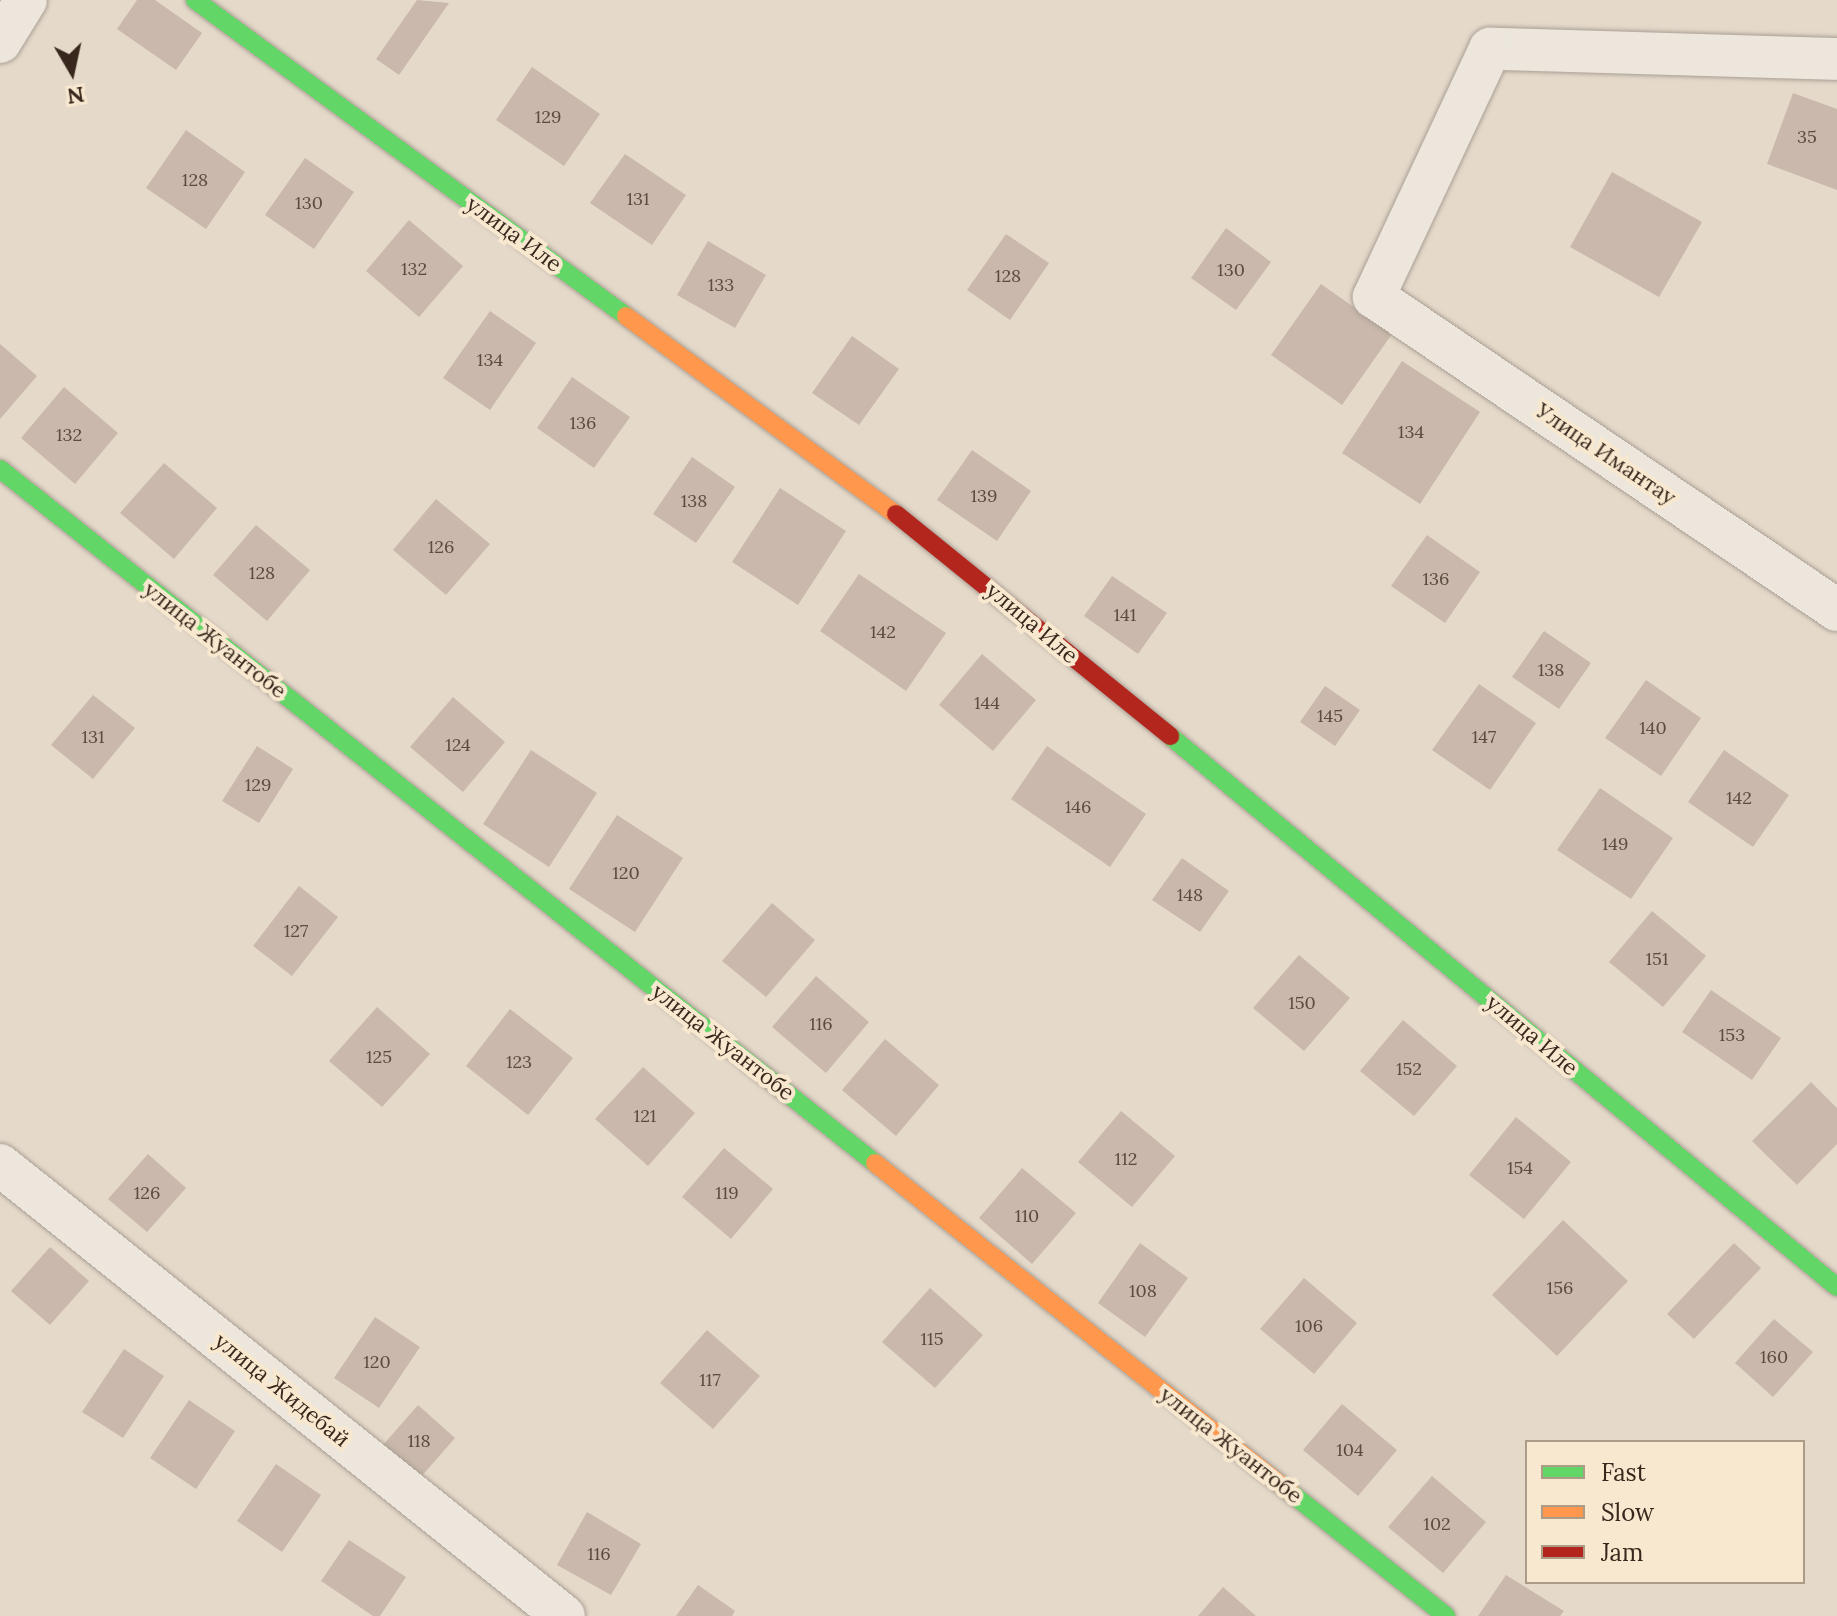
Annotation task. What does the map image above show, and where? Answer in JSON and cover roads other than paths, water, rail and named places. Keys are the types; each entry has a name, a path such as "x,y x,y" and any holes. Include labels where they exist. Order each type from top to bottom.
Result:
{"street":[{"name":"улица Иле","path":"195,0 938,545 1837,1287"},
{"name":"Улица Имантау","path":"1837,59 1490,49 1374,297 1837,610"},
{"name":"улица Жуантобе","path":"0,469 1446,1616"},
{"name":"улица Жидебай","path":"0,1165 564,1616"}]}
